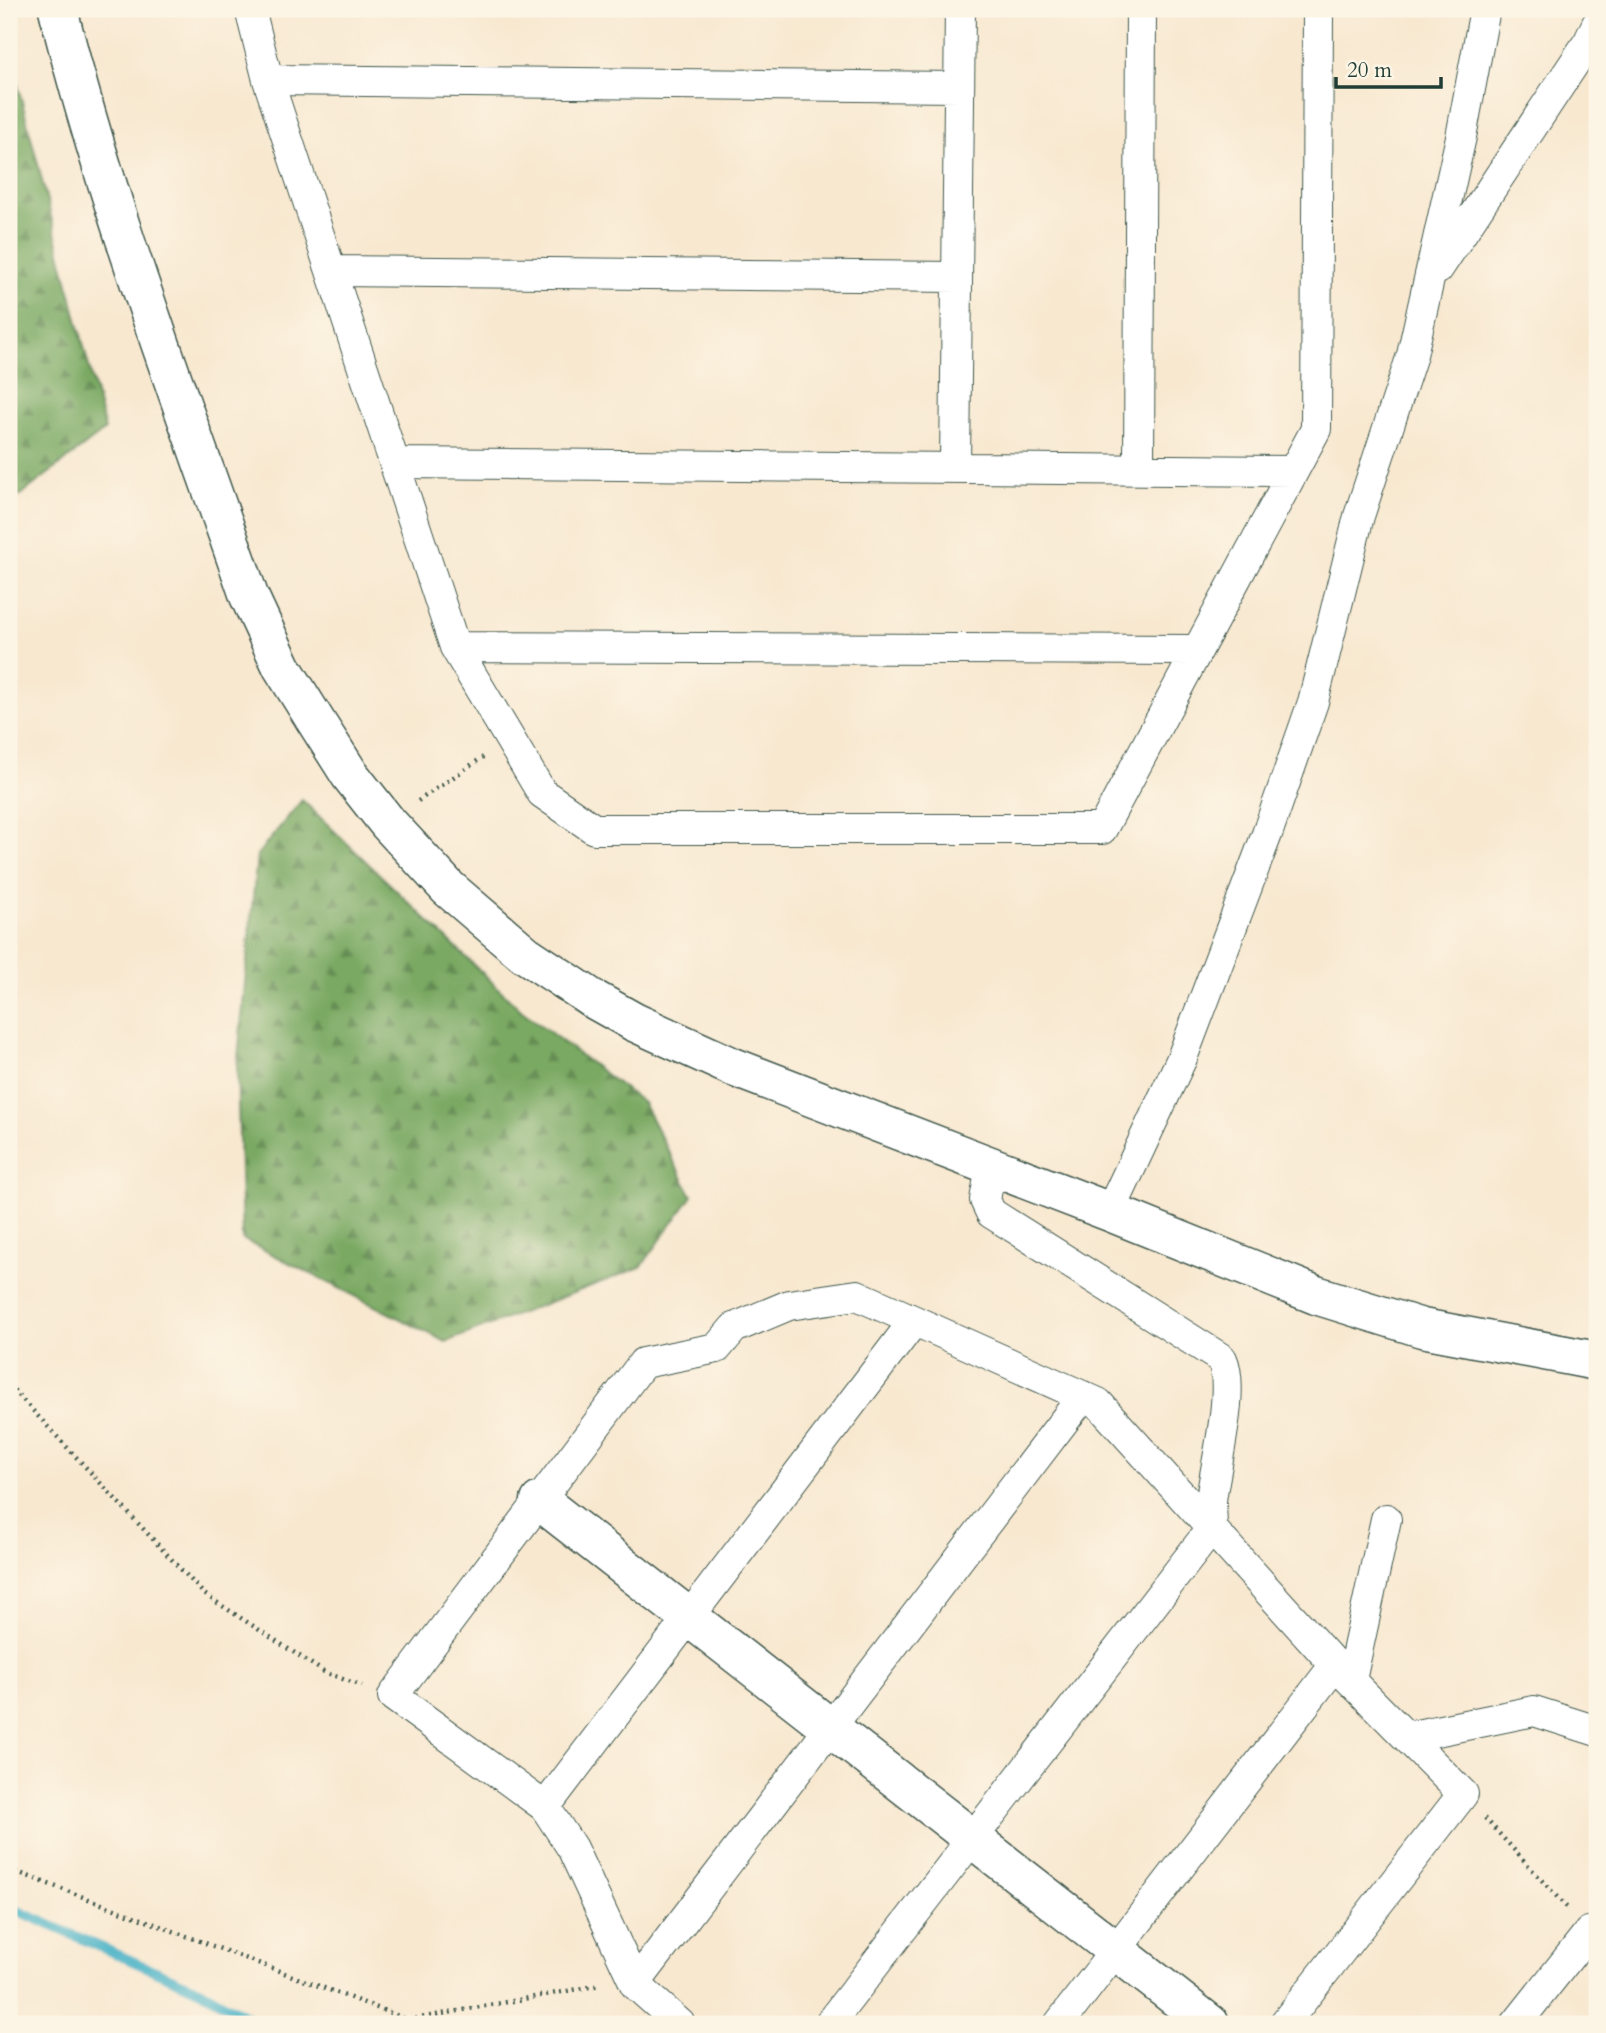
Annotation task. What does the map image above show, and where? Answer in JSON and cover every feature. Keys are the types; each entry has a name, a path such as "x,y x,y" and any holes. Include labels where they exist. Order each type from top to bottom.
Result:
{"street":[{"path":"58,9 76,81 112,199 249,596 282,667 350,775 387,822 448,888 525,954 603,1004 634,1022 733,1067 1110,1212 1316,1295 1447,1334 1597,1361"},
{"path":"250,9 268,80 456,647 542,793 594,829 1102,829 1316,429 1318,9"},
{"path":"955,467 960,9"},
{"path":"1139,469 1141,9"},
{"path":"1110,1212 1182,1058 1313,702 1359,516 1412,355 1461,137 1485,9"},
{"path":"1428,284 1597,24"},
{"path":"268,80 959,87"},
{"path":"331,271 957,277"},
{"path":"395,463 1293,471"},
{"path":"456,647 1196,650"},
{"path":"829,2024 1212,1528 1211,1503 1226,1394 1226,1369 1222,1359 991,1213 985,1200 991,1167"},
{"path":"680,2024 635,1984 572,1848 545,1807 393,1696 643,1363 717,1348 734,1328 789,1305 857,1295 1098,1403 1343,1672 1463,1794 1284,2024"},
{"path":"545,1807 914,1321"},
{"path":"635,1984 1083,1396"},
{"path":"540,1501 1210,2024"},
{"path":"1059,2024 1115,1950 1343,1672 1386,1519"},
{"path":"1407,1737 1534,1710 1597,1731"},
{"path":"1516,2024 1593,1938"}],"path":[{"path":"387,822 510,739"},
{"path":"9,1385 204,1594 324,1672 393,1696"},
{"path":"1463,1794 1593,1938"},
{"path":"9,1870 409,2020 596,1985 635,1984"}],"green space":[{"path":"9,50 105,430 18,497 9,490"},
{"path":"302,800 522,1011 643,1103 692,1196 641,1267 446,1342 242,1239 237,1068 257,855"}],"waterway":[{"path":"9,1907 201,1991 260,2024"}]}
